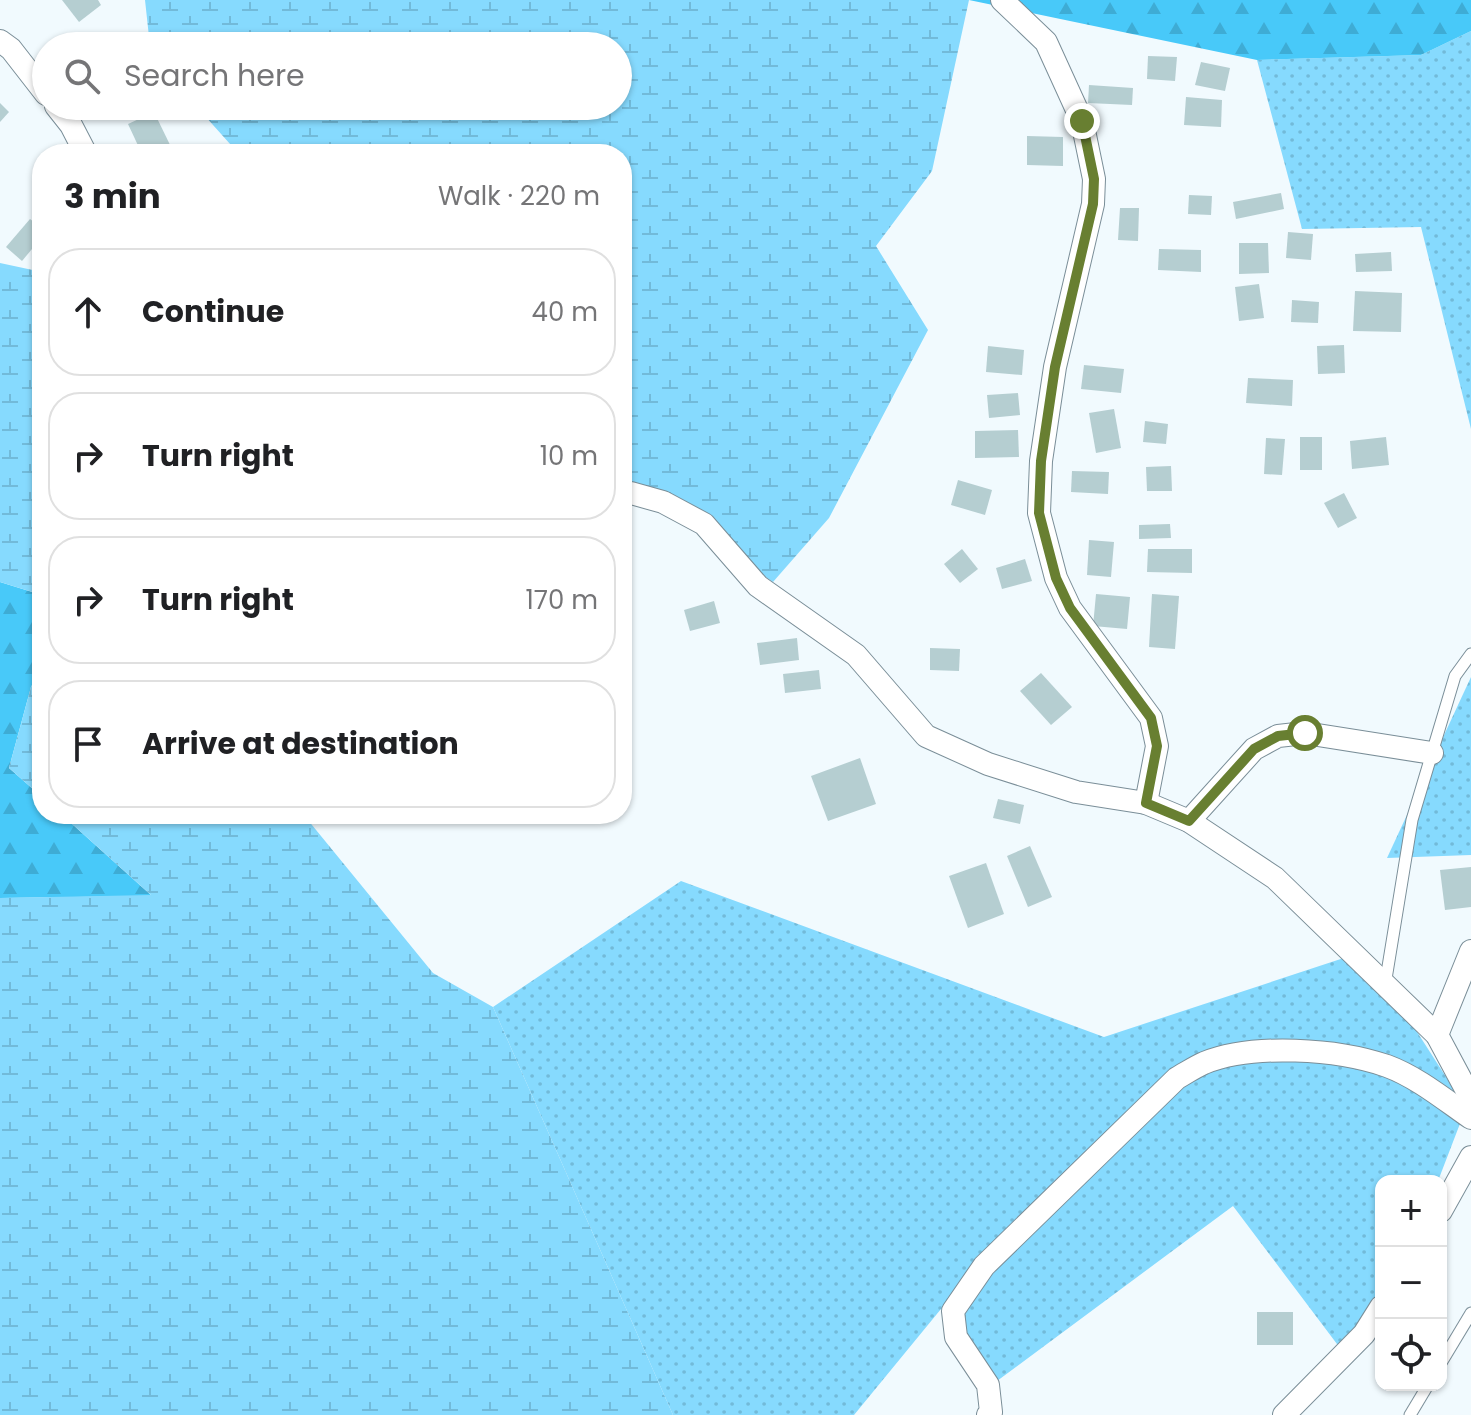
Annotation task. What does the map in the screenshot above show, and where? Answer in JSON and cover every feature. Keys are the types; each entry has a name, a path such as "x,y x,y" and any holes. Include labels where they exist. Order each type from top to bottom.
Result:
{"street":[{"path":"1002,0 1046,42 1082,121 1094,179 1093,204 1055,367 1041,461 1039,513 1056,578 1070,608 1151,718 1157,746 1146,803"},
{"path":"0,41 11,49 32,76"},
{"path":"67,120 81,144"},
{"path":"632,493 663,502 704,524 758,586 856,655 926,736 988,764 1076,792 1146,803 1189,821 1275,878 1437,1035 1470,1097"},
{"path":"1189,821 1254,749 1278,736 1305,733 1432,753"},
{"path":"1437,1035 1471,951"},
{"path":"988,1415 991,1412 988,1385 956,1337 953,1311 960,1297 984,1266 1177,1078 1206,1062 1257,1051 1331,1053 1388,1067 1435,1092 1471,1118"},
{"path":"1447,1200 1471,1157"},
{"path":"1284,1415 1364,1334 1375,1317"}],"lane":[{"path":"1385,986 1412,820 1455,676 1471,654"},
{"path":"1447,1353 1471,1313"},
{"path":"1410,1415 1424,1391"}],"green space":[{"path":"145,0 969,0 932,171 876,246 928,330 829,518 773,582 668,511 632,503 632,144 230,144 209,120 632,120 632,32 148,32"},
{"path":"969,0 1471,0 1471,31 1421,55 1257,60"},
{"path":"1471,31 1471,429 1421,227 1302,229 1257,60 1421,55"},
{"path":"0,263 32,270 32,592 0,582"},
{"path":"0,582 32,592 32,685 9,768 32,788 32,824 72,824 152,896 0,898"},
{"path":"1471,677 1471,855 1387,858"},
{"path":"32,685 32,788 9,768"},
{"path":"72,824 311,824 433,973 493,1007 673,1415 0,1415 0,898 151,895"},
{"path":"681,881 1104,1037 1365,951 1466,1108 1440,1175 1375,1175 1375,1310 1340,1348 1233,1206 997,1381 941,1309 854,1415 673,1415 493,1007"}],"building":[{"path":"62,0 98,0 101,5 79,22"},
{"path":"1148,56 1177,57 1175,81 1147,79"},
{"path":"1201,62 1230,68 1225,91 1195,85"},
{"path":"1089,85 1133,88 1132,105 1088,103"},
{"path":"1186,97 1222,100 1221,127 1184,125"},
{"path":"0,103 9,112 0,122"},
{"path":"137,120 158,120 170,144 137,144 128,124"},
{"path":"1027,136 1063,137 1063,166 1027,165"},
{"path":"1281,193 1284,209 1236,219 1233,202"},
{"path":"1189,195 1212,196 1211,215 1188,214"},
{"path":"1120,208 1139,208 1138,241 1118,240"},
{"path":"30,219 32,220 32,249 22,261 6,247"},
{"path":"1288,232 1313,234 1311,260 1286,258"},
{"path":"1239,243 1268,243 1269,273 1239,274"},
{"path":"1159,249 1201,250 1201,272 1158,270"},
{"path":"1391,252 1392,271 1356,272 1355,254"},
{"path":"1259,284 1264,318 1239,321 1235,287"},
{"path":"1355,291 1402,293 1401,332 1353,331"},
{"path":"1292,300 1319,302 1318,323 1291,322"},
{"path":"1344,345 1345,373 1318,374 1317,346"},
{"path":"988,346 1024,350 1022,375 986,372"},
{"path":"1084,365 1124,369 1121,393 1081,389"},
{"path":"1248,378 1293,380 1292,406 1246,403"},
{"path":"1018,393 1020,415 989,418 987,395"},
{"path":"1114,409 1121,448 1096,453 1089,413"},
{"path":"1145,421 1168,424 1166,444 1143,442"},
{"path":"1018,430 1019,457 975,458 975,431"},
{"path":"1300,437 1322,437 1322,470 1300,470"},
{"path":"1386,437 1389,465 1352,469 1350,441"},
{"path":"1266,438 1285,439 1282,475 1264,474"},
{"path":"1171,466 1172,491 1147,491 1146,467"},
{"path":"1072,471 1109,472 1108,494 1071,492"},
{"path":"958,480 992,490 985,515 951,505"},
{"path":"1344,493 1357,518 1338,528 1324,503"},
{"path":"1170,524 1171,538 1139,539 1139,525"},
{"path":"1089,540 1114,542 1111,577 1087,575"},
{"path":"962,549 978,569 960,583 944,564"},
{"path":"1148,549 1192,549 1192,573 1147,572"},
{"path":"1025,559 1032,581 1002,589 996,568"},
{"path":"1096,594 1130,597 1127,629 1093,626"},
{"path":"1152,594 1179,596 1175,649 1149,647"},
{"path":"714,601 720,623 690,631 684,610"},
{"path":"797,638 799,660 760,665 757,643"},
{"path":"930,648 960,649 959,671 930,670"},
{"path":"819,670 821,689 785,693 783,674"},
{"path":"1041,673 1072,707 1051,725 1020,691"},
{"path":"860,758 876,804 828,821 811,776"},
{"path":"998,799 1024,805 1020,824 993,818"},
{"path":"1030,846 1052,897 1028,907 1007,856"},
{"path":"986,863 1004,914 968,928 949,876"},
{"path":"1471,867 1471,907 1445,910 1440,870"},
{"path":"1257,1312 1293,1312 1293,1345 1257,1345"}],"route":[{"path":"1082,121 1094,179 1093,204 1055,367 1041,461 1039,513 1056,578 1070,608 1151,718 1157,746 1146,803 1189,821 1254,749 1278,736 1305,733"}]}
